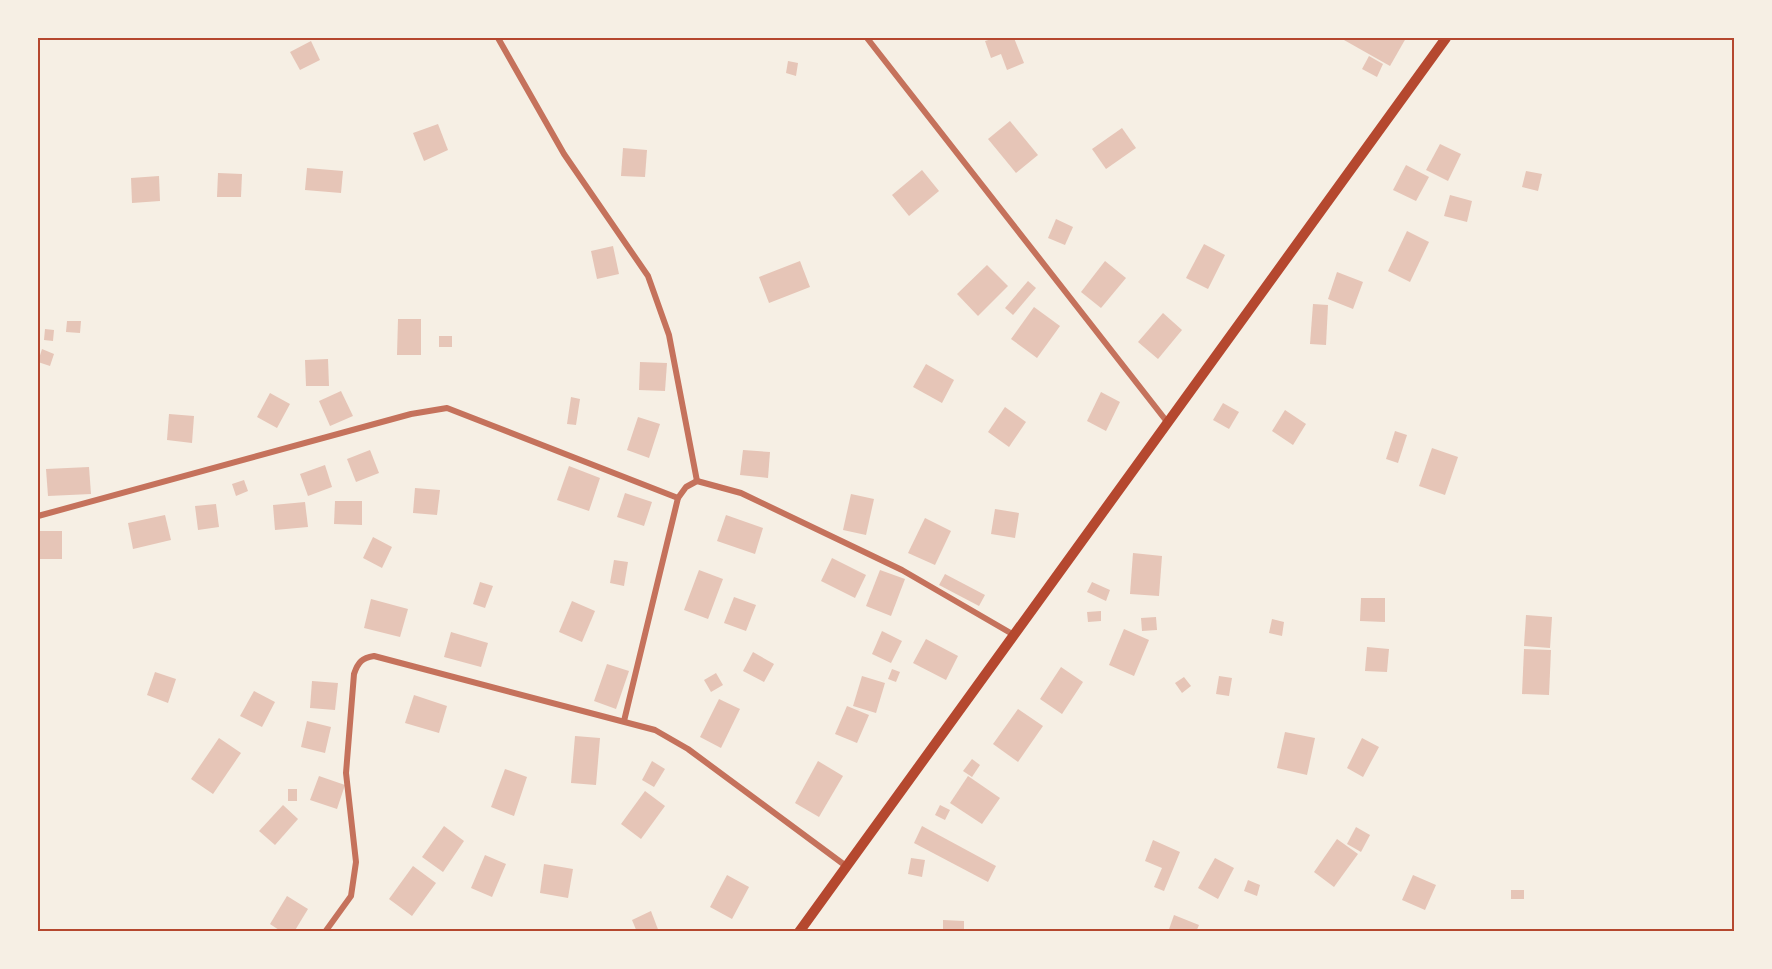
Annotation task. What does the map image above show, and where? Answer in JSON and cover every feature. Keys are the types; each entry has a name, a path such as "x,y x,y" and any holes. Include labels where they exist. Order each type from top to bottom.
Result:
{"main road":[{"path":"799,932 1446,38"}],"street":[{"path":"498,38 564,154 648,276 669,335 698,481"},
{"path":"867,38 1168,423"},
{"path":"38,516 411,414 447,408 678,498"},
{"path":"624,721 678,498 686,487 698,481 741,493 902,570 1015,635"},
{"path":"325,932 351,896 356,862 346,773 354,674 364,657 374,656 655,730 688,749 846,866"}],"building":[{"path":"995,38 1014,38 1024,63 1007,70 1001,54 991,58 985,41"},
{"path":"1345,38 1406,38 1390,66 1344,40"},
{"path":"311,41 320,60 300,70 290,52"},
{"path":"1369,56 1383,64 1377,77 1362,69"},
{"path":"788,61 798,63 796,76 786,73"},
{"path":"1010,121 1038,155 1016,173 988,139"},
{"path":"438,124 448,150 424,161 413,133"},
{"path":"1122,128 1136,148 1106,169 1092,149"},
{"path":"1440,144 1461,154 1448,181 1426,170"},
{"path":"623,148 647,150 645,177 621,176"},
{"path":"1406,165 1429,177 1416,201 1393,190"},
{"path":"307,168 343,171 341,193 305,190"},
{"path":"922,170 939,191 909,216 892,195"},
{"path":"1526,171 1542,174 1538,191 1522,187"},
{"path":"218,173 242,174 241,197 217,197"},
{"path":"159,176 160,201 132,203 131,178"},
{"path":"1450,195 1472,201 1467,222 1444,216"},
{"path":"1056,219 1073,227 1065,245 1048,238"},
{"path":"1407,231 1429,242 1410,282 1388,271"},
{"path":"1204,244 1225,255 1208,289 1186,278"},
{"path":"613,246 619,274 597,279 591,251"},
{"path":"800,261 810,287 769,303 759,277"},
{"path":"1105,261 1126,278 1101,308 1081,292"},
{"path":"987,265 1008,286 978,316 957,294"},
{"path":"1337,272 1363,282 1353,309 1328,299"},
{"path":"1028,281 1036,288 1013,315 1005,308"},
{"path":"1313,304 1328,305 1326,345 1310,344"},
{"path":"1034,307 1060,326 1037,358 1011,339"},
{"path":"1163,313 1182,330 1158,359 1138,342"},
{"path":"398,319 421,319 421,355 397,355"},
{"path":"67,321 81,321 80,333 66,332"},
{"path":"45,329 54,330 53,341 44,340"},
{"path":"439,336 452,336 452,347 439,347"},
{"path":"42,349 54,354 50,366 38,362"},
{"path":"328,359 329,386 306,386 305,360"},
{"path":"640,362 667,363 665,391 639,390"},
{"path":"926,364 954,380 942,403 913,387"},
{"path":"341,391 353,416 330,426 319,401"},
{"path":"1101,392 1120,402 1106,431 1087,421"},
{"path":"270,393 290,404 277,428 257,417"},
{"path":"571,397 580,399 576,425 567,424"},
{"path":"1223,403 1239,412 1229,429 1213,420"},
{"path":"1005,407 1026,422 1009,447 988,432"},
{"path":"1285,410 1306,424 1293,445 1272,431"},
{"path":"169,414 194,416 192,443 167,440"},
{"path":"638,417 660,424 649,458 627,450"},
{"path":"1395,431 1407,435 1398,463 1386,459"},
{"path":"1432,448 1458,457 1445,495 1419,486"},
{"path":"370,450 379,473 356,482 347,459"},
{"path":"743,450 770,452 768,478 740,475"},
{"path":"325,465 332,487 308,496 300,474"},
{"path":"569,466 600,478 589,511 557,500"},
{"path":"89,467 91,494 48,496 46,469"},
{"path":"244,480 248,491 236,496 232,484"},
{"path":"415,488 440,490 437,515 413,513"},
{"path":"625,493 652,502 644,526 617,517"},
{"path":"851,494 874,499 866,535 843,530"},
{"path":"335,501 362,501 362,525 334,524"},
{"path":"305,502 308,527 275,530 273,505"},
{"path":"216,504 219,527 198,530 195,506"},
{"path":"995,509 1019,513 1015,538 991,534"},
{"path":"165,515 171,540 133,549 128,523"},
{"path":"726,515 763,528 755,554 717,541"},
{"path":"925,518 951,531 935,565 908,553"},
{"path":"40,531 62,531 62,559 40,559"},
{"path":"373,537 392,547 382,568 363,558"},
{"path":"1133,553 1162,556 1159,596 1130,594"},
{"path":"832,558 866,575 855,598 821,581"},
{"path":"614,560 628,562 624,586 610,583"},
{"path":"699,570 723,579 708,619 684,610"},
{"path":"880,570 905,579 891,616 866,606"},
{"path":"945,574 985,595 979,606 939,585"},
{"path":"480,582 493,586 485,608 473,604"},
{"path":"1092,582 1110,590 1106,601 1087,592"},
{"path":"734,597 756,605 746,631 724,623"},
{"path":"1361,598 1385,598 1385,622 1360,621"},
{"path":"371,599 408,609 400,637 364,628"},
{"path":"572,601 595,611 582,642 559,632"},
{"path":"1101,611 1101,621 1088,622 1087,612"},
{"path":"1526,615 1552,617 1550,648 1524,646"},
{"path":"1156,617 1157,630 1142,631 1141,618"},
{"path":"1272,619 1284,622 1282,636 1269,633"},
{"path":"1124,629 1149,640 1134,676 1109,665"},
{"path":"882,631 902,641 891,663 872,654"},
{"path":"451,632 488,643 481,667 444,657"},
{"path":"926,639 958,656 946,680 913,663"},
{"path":"1367,647 1389,649 1387,672 1365,671"},
{"path":"1524,649 1551,650 1549,695 1522,694"},
{"path":"753,652 774,664 764,682 743,671"},
{"path":"607,664 629,671 616,709 594,701"},
{"path":"1061,667 1083,682 1062,714 1040,699"},
{"path":"892,669 900,672 896,682 888,679"},
{"path":"155,672 176,679 168,703 147,695"},
{"path":"716,673 723,685 711,692 704,680"},
{"path":"862,676 885,683 876,713 853,706"},
{"path":"1219,676 1232,678 1229,696 1216,694"},
{"path":"1184,677 1191,686 1182,693 1175,683"},
{"path":"312,681 338,683 335,710 310,708"},
{"path":"254,691 275,702 262,727 240,716"},
{"path":"414,695 447,706 439,733 405,723"},
{"path":"719,699 740,709 721,748 700,737"},
{"path":"847,706 869,715 857,743 835,734"},
{"path":"1018,709 1043,726 1018,762 993,744"},
{"path":"307,721 331,727 325,753 301,747"},
{"path":"1285,732 1315,738 1307,775 1277,768"},
{"path":"575,736 600,738 596,785 571,783"},
{"path":"219,738 241,753 213,794 191,779"},
{"path":"1362,738 1379,747 1363,777 1347,768"},
{"path":"972,759 980,765 972,777 963,771"},
{"path":"652,761 665,769 654,787 642,780"},
{"path":"818,761 843,776 819,817 795,803"},
{"path":"505,769 527,777 514,816 491,807"},
{"path":"319,776 345,785 337,809 310,800"},
{"path":"968,776 1000,798 982,824 950,803"},
{"path":"288,789 297,789 297,801 288,801"},
{"path":"645,791 665,806 641,839 621,824"},
{"path":"283,805 298,819 275,845 259,831"},
{"path":"940,805 950,810 945,820 935,815"},
{"path":"444,826 464,841 443,872 422,857"},
{"path":"922,826 996,866 988,882 914,843"},
{"path":"1356,827 1370,835 1361,852 1347,844"},
{"path":"1337,839 1358,854 1334,887 1314,872"},
{"path":"1153,840 1180,852 1164,891 1154,887 1162,868 1145,861"},
{"path":"485,855 506,864 492,897 471,888"},
{"path":"911,858 925,860 922,877 908,874"},
{"path":"1215,858 1234,868 1218,899 1198,888"},
{"path":"544,864 573,869 568,898 540,893"},
{"path":"413,866 436,883 412,916 389,899"},
{"path":"727,875 749,887 732,919 710,907"},
{"path":"1413,875 1436,885 1425,910 1402,900"},
{"path":"1248,880 1260,885 1257,896 1244,891"},
{"path":"1511,890 1524,890 1524,899 1511,899"},
{"path":"287,896 308,909 294,932 282,932 270,924"},
{"path":"651,911 659,932 637,932 632,920"},
{"path":"1174,915 1199,925 1196,932 1168,932"},
{"path":"943,920 964,921 964,932 943,932"}]}
